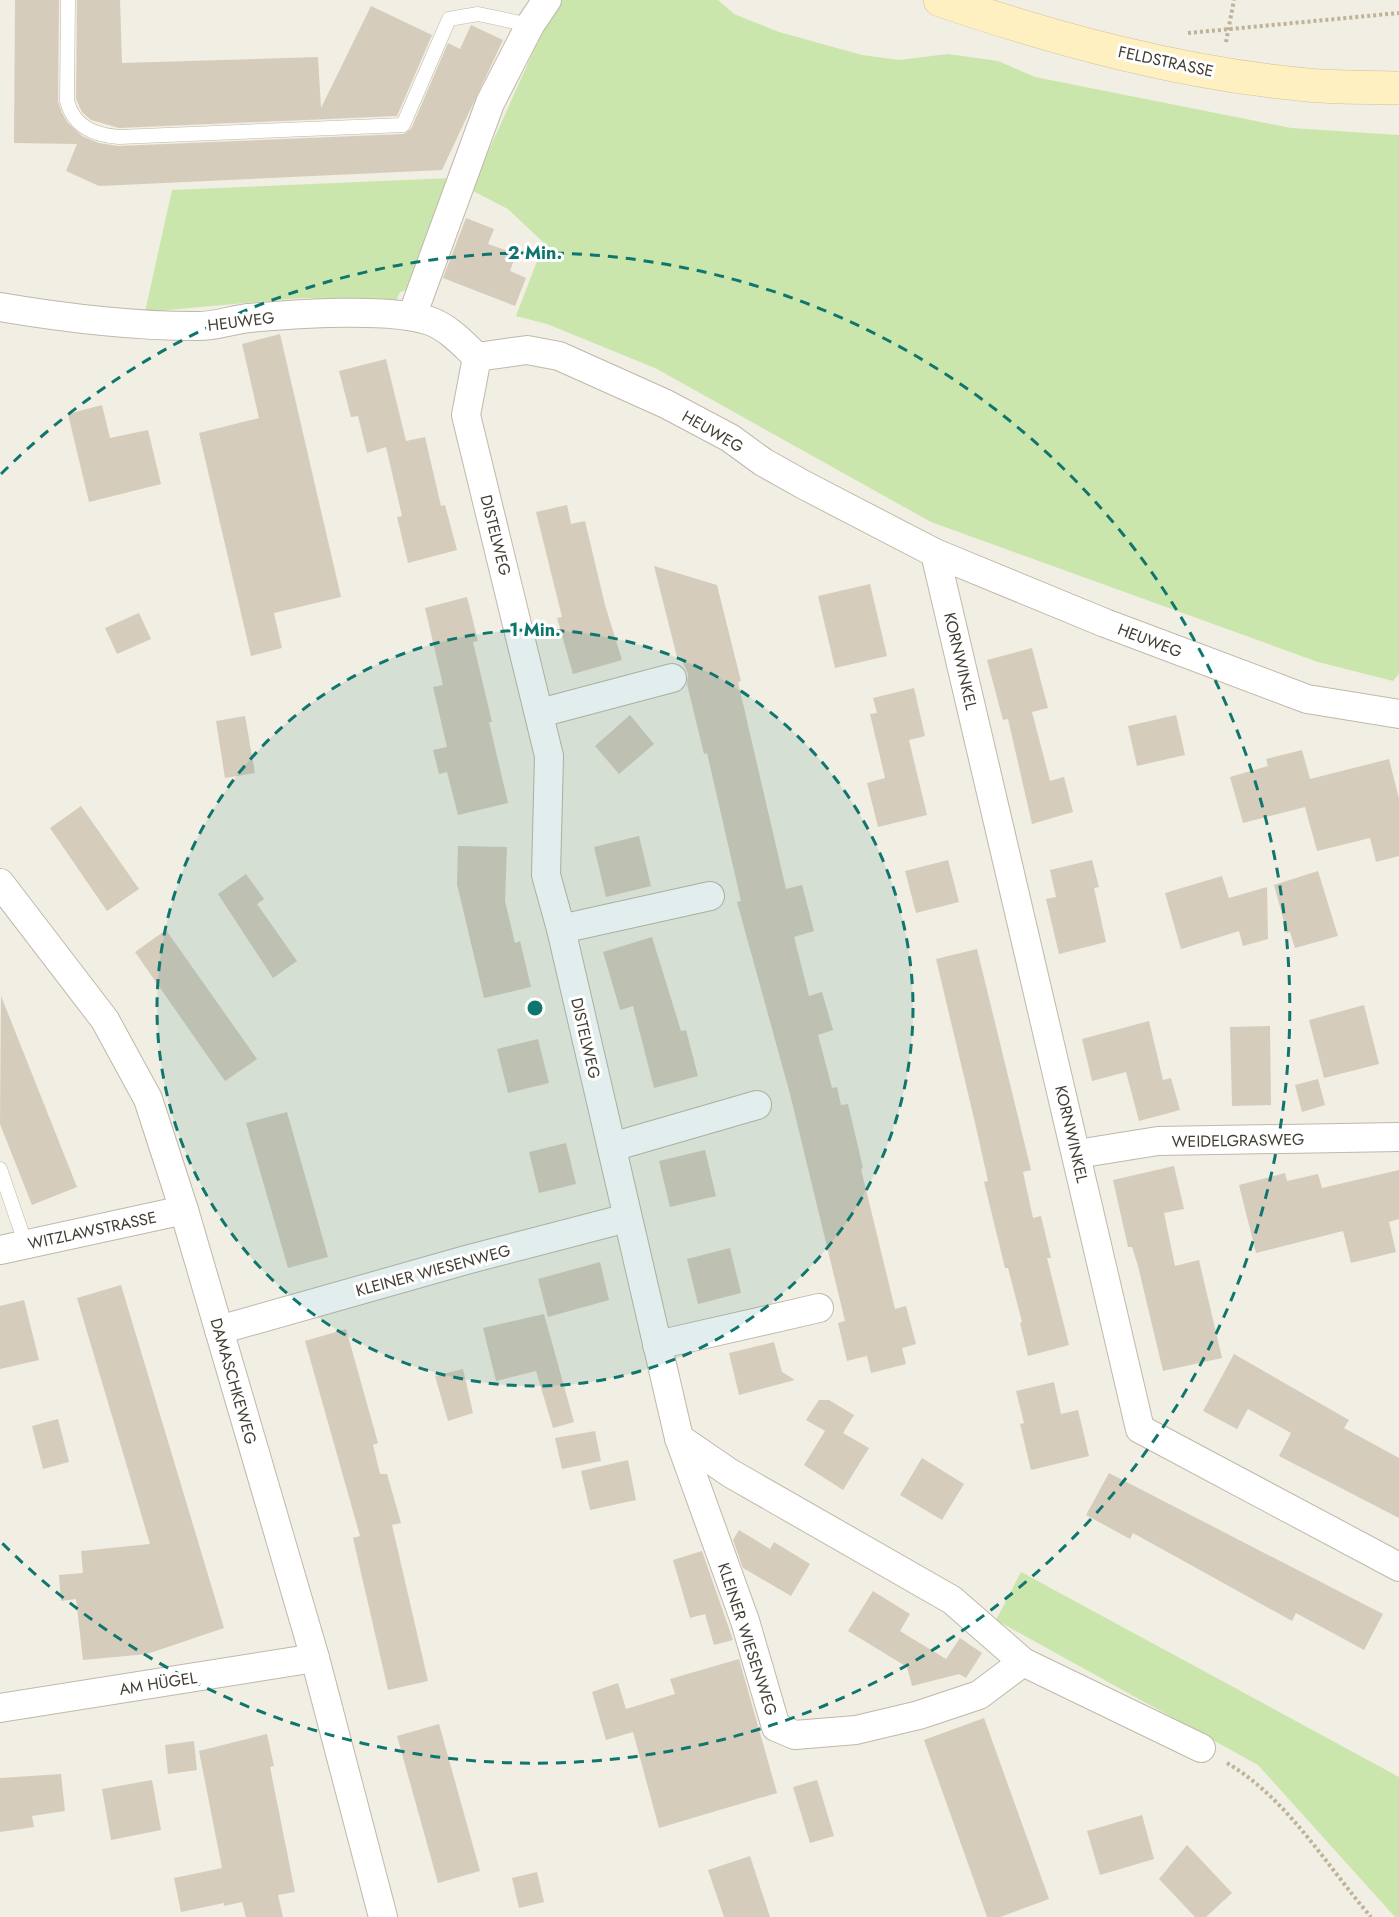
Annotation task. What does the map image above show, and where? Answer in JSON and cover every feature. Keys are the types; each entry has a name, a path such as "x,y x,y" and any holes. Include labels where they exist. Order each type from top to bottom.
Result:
{"main road":[{"name":"FELDSTRASSE","path":"940,0 1008,23 1076,41 1222,73 1308,85 1399,88"}],"street":[{"path":"412,316 490,103 530,25 547,0"},
{"name":"HEUWEG","path":"0,307 91,322 198,327 281,316 412,316 433,322 451,334 477,357 527,350 559,356 612,379 721,433 804,485 935,553 1105,623 1306,699 1399,714"},
{"name":"DISTELWEG","path":"477,357 466,415 549,756 546,875 561,929 627,1218"},
{"name":"KORNWINKEL","path":"935,553 1140,1429 1399,1567"},
{"path":"540,713 672,678"},
{"name":"DAMASCHKEWEG","path":"0,883 105,1020 148,1100 184,1210 315,1658 383,1917"},
{"path":"561,929 710,897"},
{"path":"612,1147 757,1105"},
{"name":"WEIDELGRASWEG","path":"1077,1154 1158,1141 1399,1137"},
{"name":"WITZLAWSTRASSE","path":"13,1247 184,1210"},
{"name":"KLEINER WIESENWEG","path":"219,1330 466,1260 627,1218 679,1438 745,1621 776,1727 795,1735 856,1730 919,1715 979,1695 1023,1662"},
{"path":"657,1345 819,1308"},
{"path":"679,1438 730,1473 952,1600 1023,1662 1201,1748"},
{"name":"AM HÜGEL","path":"0,1708 315,1658"}],"lane":[{"path":"68,0 67,101 70,111 77,122 88,130 119,137 403,125 450,19 478,14 530,25"},
{"path":"0,1169 13,1247"}],"path":[{"path":"1222,73 1234,0"},
{"path":"1228,29 1399,13"},
{"path":"1201,1748 1231,1766 1259,1787 1297,1826 1371,1917"}],"green space":[{"path":"560,0 718,0 734,14 779,32 862,55 899,60 948,54 998,61 1035,77 1291,128 1399,135 1399,674 1393,681 1318,662 931,522 655,368 547,324 516,316 544,243 508,209 471,190 548,19"},
{"path":"452,178 409,289 400,292 396,301 302,298 145,312 172,190"},
{"path":"1021,1572 1399,1777 1399,1917 1395,1917 1258,1765 996,1620"}],"building":[{"path":"15,0 59,0 58,101 62,113 68,123 82,136 99,143 118,146 404,134 411,129 448,43 460,49 471,25 503,40 442,170 99,186 66,171 77,144 14,143"},
{"path":"77,0 120,0 122,63 318,57 321,108 371,6 432,35 397,116 119,128 91,120 82,112 76,99"},
{"path":"466,218 494,229 488,244 516,254 510,271 526,278 515,306 443,278"},
{"path":"280,334 341,597 274,613 282,648 251,656 199,433 259,418 242,344"},
{"path":"386,359 406,441 425,437 441,506 445,505 457,550 408,563 397,517 402,516 386,447 367,453 358,416 351,417 339,371"},
{"path":"102,405 110,438 148,430 161,484 89,502 68,414"},
{"path":"567,505 571,524 585,521 605,605 622,660 573,674 557,618 562,617 536,512"},
{"path":"654,566 717,585 741,681 738,682 786,889 802,885 814,931 794,937 809,996 822,992 833,1030 818,1035 832,1088 837,1087 841,1105 848,1104 863,1168 861,1169 895,1309 906,1306 916,1344 902,1348 906,1364 871,1373 867,1356 847,1361 838,1323 845,1321 790,1094 737,902 741,901 707,753 704,754 687,684 688,674 680,656 677,657"},
{"path":"870,584 887,656 835,668 818,596"},
{"path":"467,597 478,641 473,642 508,803 458,815 447,772 439,774 433,750 447,747 433,687 443,685 425,608"},
{"path":"139,613 151,639 117,654 105,628"},
{"path":"1032,648 1048,708 1032,712 1050,781 1064,777 1073,812 1032,824 1008,719 1003,720 987,660"},
{"path":"914,688 925,736 909,740 927,815 878,827 867,783 885,778 870,714 877,713 873,698"},
{"path":"630,715 654,744 619,774 595,746"},
{"path":"1176,715 1185,755 1137,766 1128,726"},
{"path":"245,716 255,773 225,778 216,721"},
{"path":"1302,750 1310,779 1389,759 1399,799 1399,856 1376,862 1370,838 1317,851 1305,807 1243,823 1230,777 1268,766 1266,759"},
{"path":"81,806 139,889 107,911 50,828"},
{"path":"639,836 651,886 606,897 594,847"},
{"path":"458,846 507,847 505,901 515,943 520,941 531,987 484,998 457,884"},
{"path":"948,860 959,902 916,913 905,871"},
{"path":"1092,860 1099,887 1094,888 1106,942 1059,954 1046,899 1056,897 1050,870"},
{"path":"1318,871 1338,936 1295,948 1290,932 1287,933 1274,885"},
{"path":"246,874 264,899 257,904 297,961 273,978 218,894"},
{"path":"1222,876 1229,898 1267,887 1268,939 1243,946 1239,931 1181,949 1165,893"},
{"path":"166,930 257,1059 225,1081 135,952"},
{"path":"652,937 681,1031 686,1030 698,1076 654,1088 633,1006 620,1010 603,952"},
{"path":"977,949 1031,1170 1023,1172 1033,1218 1041,1216 1051,1258 1047,1258 1069,1345 1028,1356 1020,1323 1022,1322 1008,1268 1005,1268 984,1182 988,1181 936,959"},
{"path":"1,996 77,1187 32,1205 0,1124"},
{"path":"1364,1005 1379,1064 1324,1078 1309,1020"},
{"path":"1149,1021 1163,1080 1171,1078 1180,1110 1139,1121 1126,1072 1092,1081 1082,1039"},
{"path":"1270,1026 1271,1105 1232,1106 1230,1027"},
{"path":"538,1039 549,1083 508,1093 497,1049"},
{"path":"1318,1079 1325,1105 1302,1112 1295,1085"},
{"path":"287,1112 328,1257 288,1268 246,1123"},
{"path":"566,1143 576,1184 539,1193 529,1152"},
{"path":"705,1150 716,1196 670,1207 659,1161"},
{"path":"1174,1166 1184,1209 1164,1213 1175,1266 1199,1260 1222,1358 1163,1371 1138,1266 1132,1247 1128,1247 1113,1180"},
{"path":"1399,1170 1399,1219 1389,1222 1396,1252 1351,1263 1343,1231 1256,1253 1239,1185 1285,1173 1287,1181 1318,1174 1322,1188"},
{"path":"730,1248 741,1293 698,1304 687,1259"},
{"path":"600,1262 609,1300 548,1317 538,1279"},
{"path":"121,1285 224,1628 147,1654 83,1660 76,1599 61,1601 59,1575 83,1573 81,1551 150,1544 77,1298"},
{"path":"24,1300 39,1360 0,1369 0,1306"},
{"path":"544,1314 574,1422 553,1428 536,1371 496,1381 483,1328"},
{"path":"346,1329 378,1443 373,1445 380,1474 387,1474 401,1523 392,1525 428,1681 388,1690 353,1538 360,1536 305,1341"},
{"path":"774,1342 782,1372 795,1380 739,1395 729,1353"},
{"path":"1234,1354 1349,1420 1344,1428 1399,1458 1399,1518 1279,1456 1291,1433 1248,1409 1237,1429 1203,1411"},
{"path":"463,1369 473,1413 448,1421 435,1376"},
{"path":"1054,1382 1061,1414 1078,1410 1089,1456 1031,1470 1020,1424 1024,1423 1016,1391"},
{"path":"819,1400 829,1400 854,1415 843,1433 869,1448 843,1490 804,1465 825,1431 806,1420"},
{"path":"58,1419 69,1462 43,1469 32,1426"},
{"path":"595,1431 601,1461 562,1469 555,1438"},
{"path":"922,1458 964,1484 942,1520 900,1495"},
{"path":"628,1460 636,1500 590,1510 581,1471"},
{"path":"1109,1473 1383,1614 1364,1650 1296,1613 1292,1621 1133,1533 1130,1539 1086,1515"},
{"path":"739,1530 770,1549 774,1542 810,1564 791,1596 743,1568 733,1540"},
{"path":"702,1551 733,1640 714,1645 705,1614 690,1618 673,1560"},
{"path":"873,1591 910,1614 900,1631 946,1659 960,1638 982,1653 966,1678 959,1674 912,1686 907,1667 848,1631"},
{"path":"739,1659 777,1793 659,1828 633,1732 606,1740 592,1692 618,1683 626,1709 675,1694 670,1679"},
{"path":"984,1718 1049,1899 1000,1917 987,1917 924,1740"},
{"path":"439,1724 480,1871 438,1883 397,1736"},
{"path":"267,1734 274,1766 270,1767 295,1892 278,1895 283,1917 246,1917 242,1902 224,1906 224,1903 181,1912 174,1878 222,1868 199,1751"},
{"path":"194,1741 197,1770 168,1774 165,1745"},
{"path":"61,1774 65,1811 32,1816 34,1827 0,1832 0,1778"},
{"path":"152,1780 161,1830 111,1840 102,1789"},
{"path":"817,1780 834,1836 810,1843 793,1787"},
{"path":"1142,1815 1154,1859 1100,1875 1087,1831"},
{"path":"1187,1845 1232,1893 1206,1917 1195,1917 1159,1879"},
{"path":"750,1856 770,1917 724,1917 708,1870"},
{"path":"537,1872 544,1902 519,1908 512,1878"}]}
